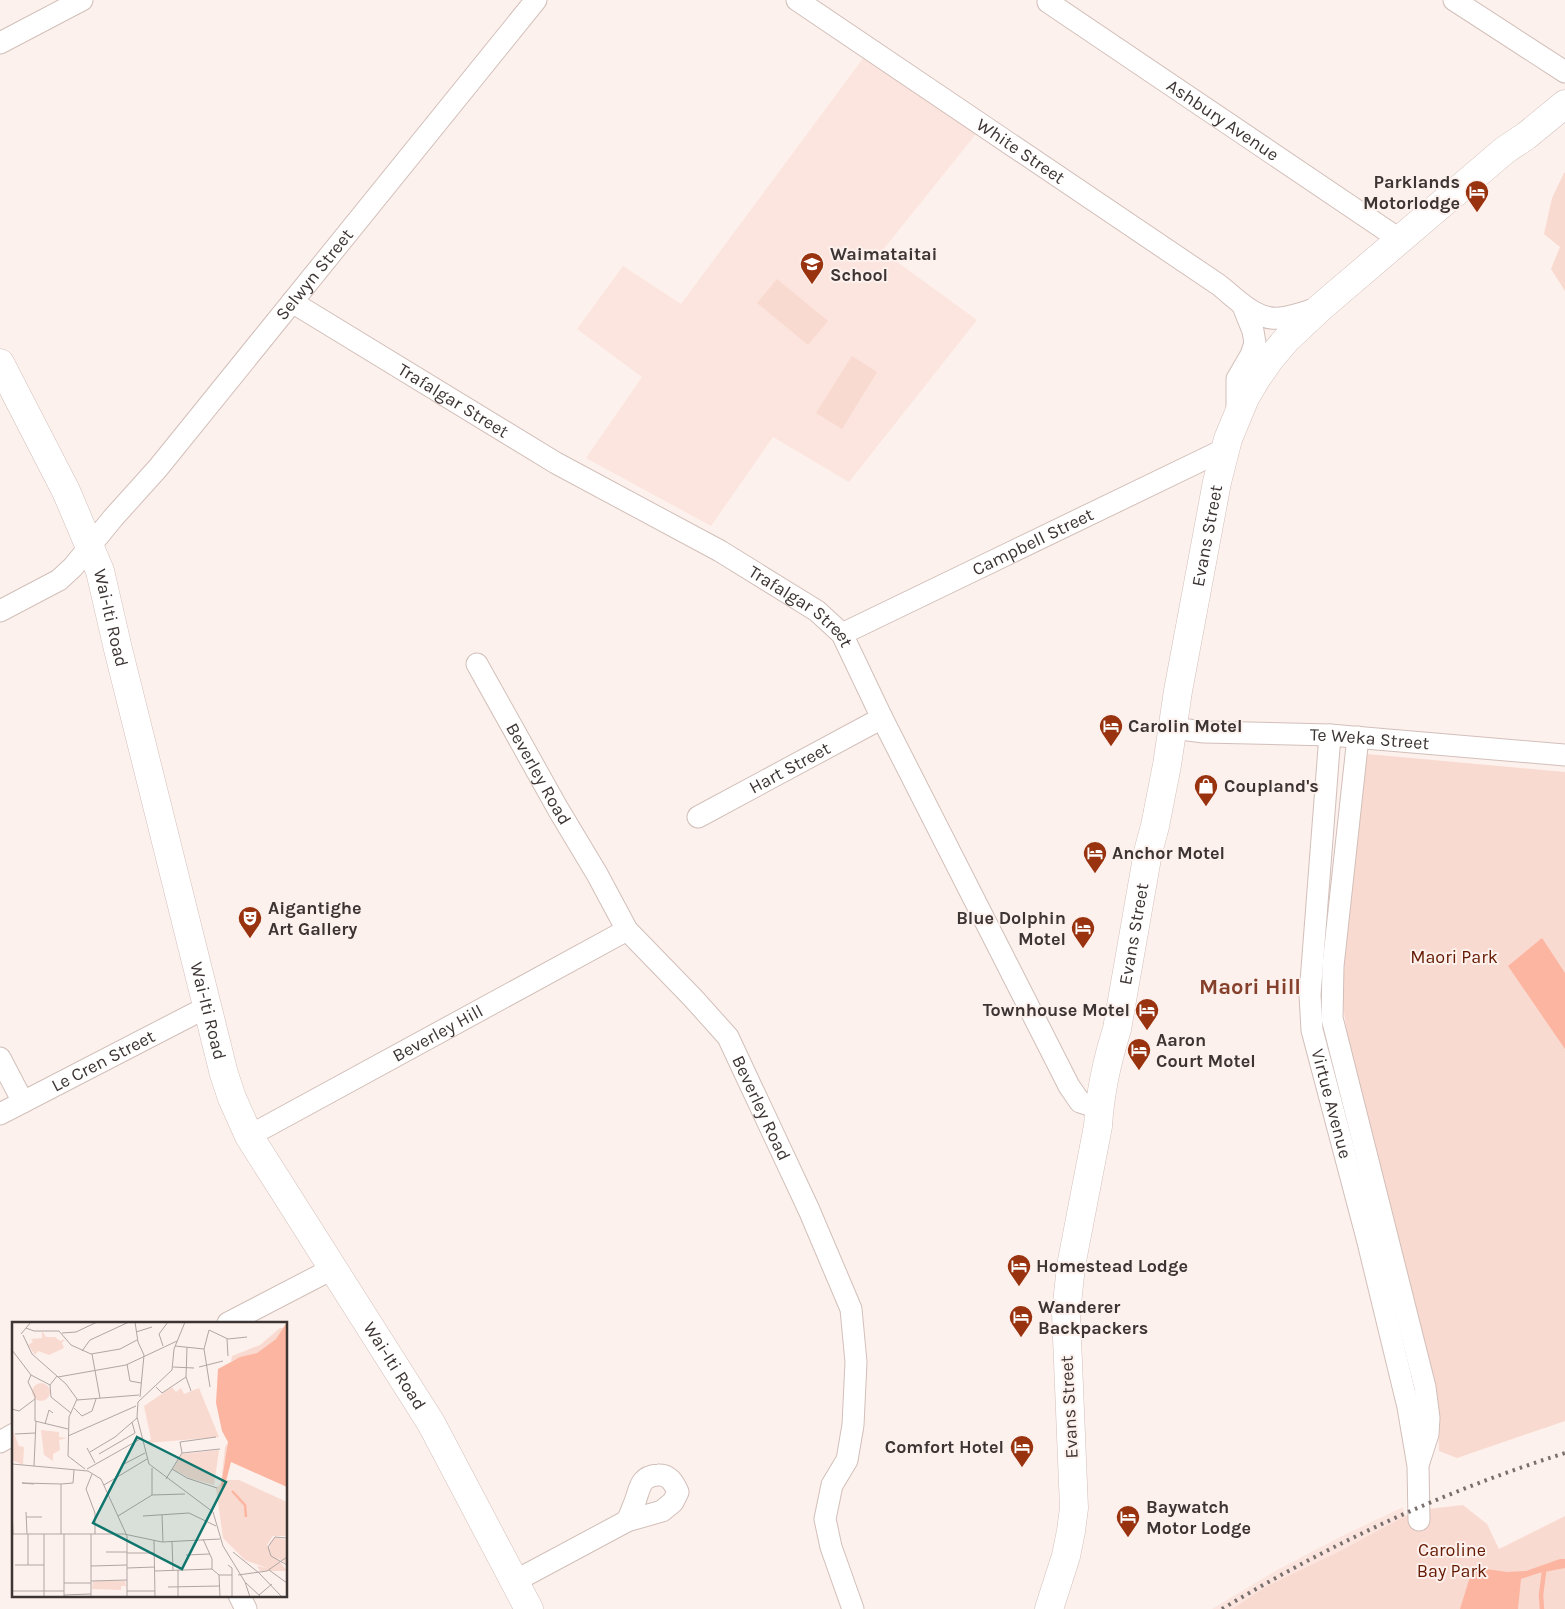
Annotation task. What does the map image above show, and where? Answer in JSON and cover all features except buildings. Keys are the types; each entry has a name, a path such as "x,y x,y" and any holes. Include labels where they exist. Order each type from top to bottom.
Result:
{"main road":[{"name":"Evans Street","path":"1049,1609 1066,1556 1074,1508 1066,1313 1071,1266 1098,1126 1099,1108 1117,1029 1148,852 1167,765 1216,482 1225,449 1256,378 1270,359 1298,329 1399,239 1505,150 1526,136 1565,104"},
{"name":"Wai-Iti Road","path":"0,364 66,491 102,576 118,650 207,1007 232,1098 248,1136 431,1423 529,1609"}],"street":[{"path":"0,43 82,0"},
{"name":"Selwyn Street","path":"0,612 58,580 73,568 113,518 158,468 536,0"},
{"name":"White Street","path":"797,0 1219,286 1243,306 1268,318 1277,318 1321,307"},
{"path":"1454,0 1565,72"},
{"name":"Ashbury Avenue","path":"1048,2 1399,239"},
{"name":"Trafalgar Street","path":"292,302 556,463 720,551 817,611 842,634 882,718 1069,1086 1080,1102 1099,1108"},
{"name":"White Street","path":"1237,418 1237,379 1251,355 1255,343 1253,331 1243,306"},
{"name":"Campbell Street","path":"842,634 1225,449"},
{"name":"Beverley Road","path":"477,664 627,930 728,1037 809,1210 851,1309 856,1362 853,1425 848,1460 832,1485 825,1519 831,1547 853,1609"},
{"name":"Hart Street","path":"698,817 882,718"},
{"name":"Te Weka Street","path":"1172,728 1204,732 1330,735 1565,755"},
{"name":"Virtue Avenue","path":"1330,735 1310,995 1312,1030 1367,1238 1408,1407 1418,1466 1419,1520"},
{"name":"Virtue Avenue","path":"1358,737 1333,966 1332,1018 1425,1388 1429,1418 1428,1434 1418,1466"},
{"name":"Beverley Hill","path":"248,1136 627,930"},
{"name":"Le Cren Street","path":"0,1114 207,1007"},
{"path":"0,1058 23,1102"},
{"path":"230,1322 332,1269"},
{"path":"0,1442 12,1435"},
{"path":"515,1582 627,1521"},
{"path":"240,1596 246,1609"}],"shaded area":[{"name":"Waimataitai School","path":"864,57 976,134 882,251 977,320 849,482 773,437 711,526 586,458 642,377 577,329 623,266 681,304"},
{"path":"1542,938 1565,973 1565,1049 1508,966"},
{"path":"1403,1507 1405,1516 1336,1553 1265,1587 1232,1609 1212,1609 1277,1570"},
{"path":"1565,1559 1565,1568 1521,1579 1518,1609 1460,1609 1473,1567 1507,1572 1526,1571"}],"green space":[{"path":"1564,173 1565,291 1551,269 1560,247 1544,234 1552,198"},
{"path":"777,279 828,321 808,345 757,303"},
{"path":"852,356 877,372 842,429 816,413"},
{"name":"Maori Park","path":"1367,754 1565,772 1565,1421 1457,1458 1439,1451 1438,1415 1350,1055 1341,991 1342,947"},
{"name":"Caroline Bay Park","path":"1463,1505 1487,1524 1499,1549 1565,1516 1565,1609 1232,1609 1265,1587 1336,1553 1405,1516 1428,1509"}],"waterway":[{"path":"1542,1609 1541,1595 1544,1572"}],"railway":[{"path":"1222,1609 1304,1563 1389,1521 1476,1484 1565,1453"}],"place":[{"name":"Parklands Motorlodge","path":"1477,213"},
{"name":"Waimataitai School","path":"812,285"},
{"name":"Carolin Motel","path":"1111,747"},
{"name":"Coupland's","path":"1206,807"},
{"name":"Anchor Motel","path":"1095,874"},
{"name":"Aigantighe Art Gallery","path":"250,939"},
{"name":"Blue Dolphin Motel","path":"1083,949"},
{"name":"Townhouse Motel","path":"1147,1031"},
{"name":"Aaron Court Motel","path":"1139,1071"},
{"name":"Homestead Lodge","path":"1019,1287"},
{"name":"Wanderer Backpackers","path":"1021,1338"},
{"name":"Comfort Hotel","path":"1022,1468"},
{"name":"Baywatch Motor Lodge","path":"1128,1538"}],"district":[{"name":"Maori Hill","path":"1250,987"}]}
